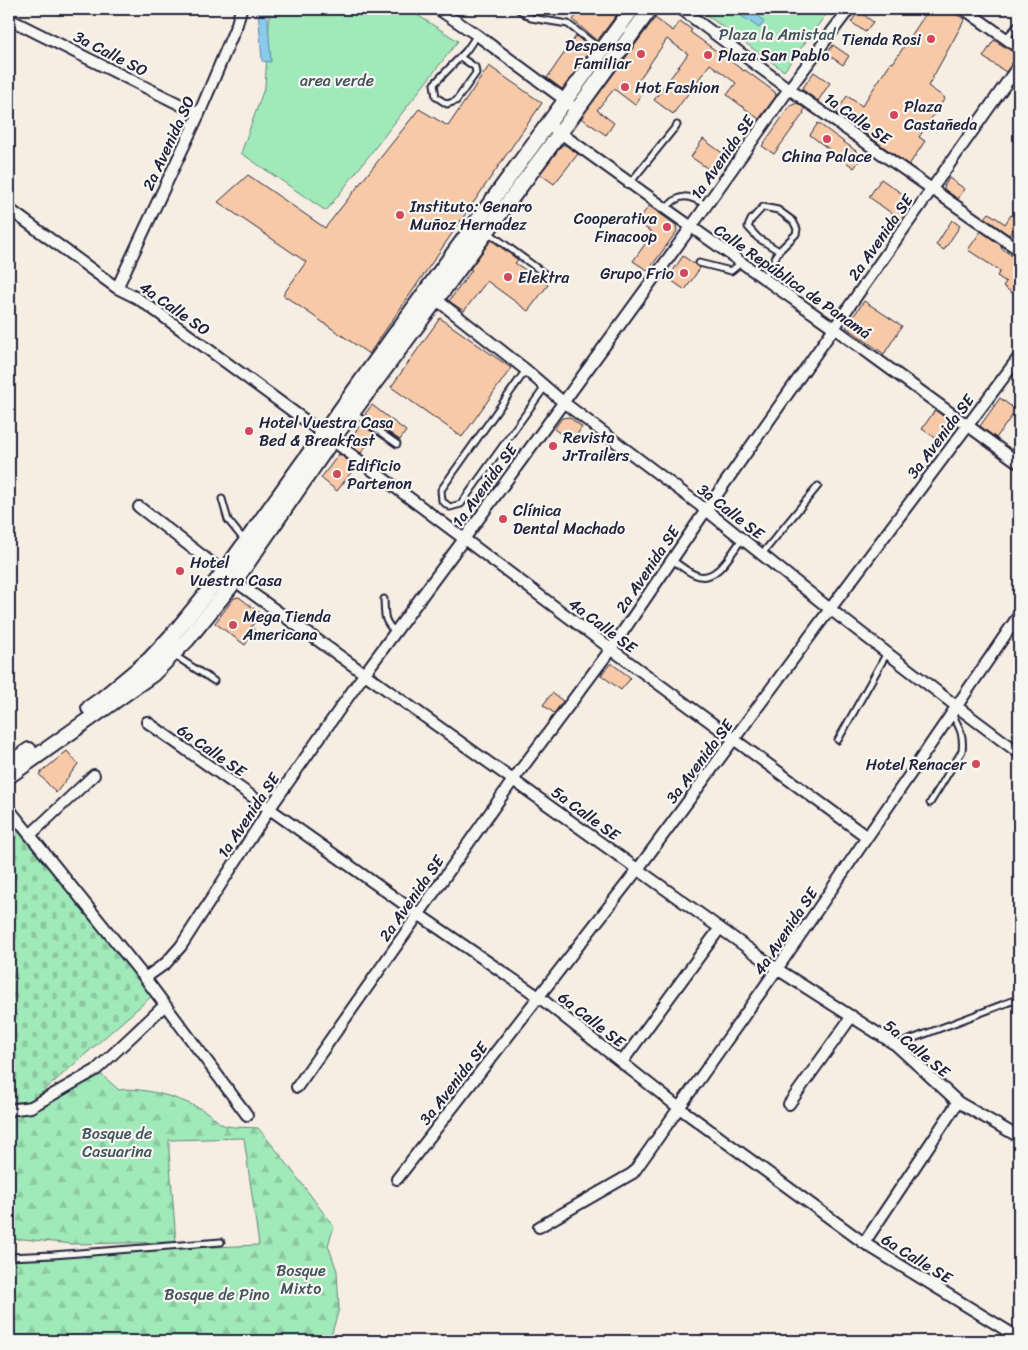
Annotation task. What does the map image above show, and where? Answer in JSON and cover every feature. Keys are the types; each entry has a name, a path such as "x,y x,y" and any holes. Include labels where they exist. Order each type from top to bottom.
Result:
{"main road":[{"path":"9,764 105,702 153,674 187,640 236,581 328,436 426,291 632,9"},
{"path":"105,702 176,632 328,436 352,413 650,9"},
{"path":"9,776 82,718"}],"street":[{"name":"2a Avenida SO","path":"117,288 199,114 237,24 241,9"},
{"path":"438,9 477,35 565,100 576,111"},
{"name":"1a Calle SE","path":"681,9 789,89 1019,250"},
{"name":"1a Avenida SE","path":"145,978 166,963 181,946 270,808 365,673 849,9"},
{"path":"969,10 1019,48"},
{"name":"3a Calle SO","path":"9,19 199,114"},
{"name":"2a Avenida SE","path":"297,1087 513,780 610,649 1019,65"},
{"name":"Calle República de Panamá","path":"548,124 968,424 1019,463"},
{"name":"4a Calle SO","path":"9,209 117,288 137,298 160,314 328,436"},
{"name":"3a Calle SE","path":"426,291 526,370 563,402 706,510 887,653 954,710 1019,753"},
{"name":"3a Avenida SE","path":"397,1179 638,869 1019,357"},
{"name":"4a Calle SE","path":"328,436 610,649 867,837"},
{"name":"5a Calle SE","path":"139,508 236,581 720,928 778,969 896,1045 958,1102 1019,1137"},
{"name":"4a Avenida SE","path":"539,1227 633,1173 678,1107 778,969 1019,615"},
{"name":"6a Calle SE","path":"147,722 418,914 539,996 678,1107 864,1243 1019,1338"},
{"path":"30,835 94,775"},
{"path":"9,809 145,978 247,1115"},
{"path":"622,1062 720,928"},
{"path":"9,1110 31,1107 96,1070 165,1005"},
{"path":"789,1104 852,1016"},
{"path":"864,1243 958,1102"}],"lane":[{"path":"518,9 531,18 568,24 602,50"},
{"path":"1006,38 1019,24"},
{"path":"460,57 475,67 476,73 456,101 447,104 436,97 434,84 460,57 466,51 477,35"},
{"path":"630,184 677,125"},
{"path":"666,209 678,197 698,200 706,205"},
{"path":"764,278 779,251 796,234 797,229 793,221 778,210 763,207 751,220 748,227 758,238 779,251"},
{"path":"487,231 549,277"},
{"path":"699,263 731,271 741,262"},
{"path":"526,370 440,490 442,502 450,507 460,504 545,387"},
{"path":"352,413 397,444"},
{"path":"762,554 818,486"},
{"path":"222,498 228,520 246,541"},
{"path":"672,560 697,576 708,576 717,572 742,539"},
{"path":"384,599 385,620 395,632"},
{"path":"838,740 887,653"},
{"path":"174,654 214,682"},
{"path":"930,803 962,751 961,730 954,710"},
{"path":"896,1045 1012,1001"},
{"path":"9,1257 221,1242"}],"green space":[{"name":"area verde","path":"270,9 408,9 458,41 326,211 241,153 265,86"},
{"name":"Plaza la Amistad","path":"698,9 830,9 784,71"},
{"path":"9,821 153,995 31,1102 9,1102"},
{"path":"96,1070 119,1090 140,1090 165,1095 199,1108 224,1125 258,1128 334,1227 328,1245 337,1271 339,1309 328,1341 9,1341 9,1259 78,1253 259,1245 244,1138 169,1140 176,1242 73,1244 23,1239 9,1240 9,1110 35,1105"}],"water":[{"path":"258,9 267,9 271,62 262,61"},
{"path":"731,9 752,9 764,22 759,28"}],"building":[{"path":"581,9 621,9 597,41 573,20"},
{"path":"929,9 945,9 965,19 928,86 945,98 919,137 925,141 909,165 836,113 847,96 862,106"},
{"path":"859,11 873,22 865,32 851,22"},
{"path":"655,18 673,31 680,21 692,30 690,32 775,92 776,96 759,119 727,95 736,83 710,64 673,114 654,100 688,54 667,39 636,84 645,90 635,105 614,89 597,110 614,123 606,135 581,118"},
{"path":"576,36 592,49 562,89 547,78"},
{"path":"994,40 1016,54 1015,59 1006,72 983,57"},
{"path":"833,45 849,56 843,65 827,54"},
{"name":"Instituto: Genaro Muñoz Hernadez","path":"489,66 542,103 369,354 283,295 306,262 218,202 248,175 325,228 419,109 448,126"},
{"path":"814,72 830,83 818,101 802,89"},
{"path":"797,103 805,109 804,113 774,154 762,146 790,106"},
{"path":"818,123 863,156 854,168 810,135"},
{"path":"703,139 725,155 713,172 691,157"},
{"path":"562,145 578,154 554,184 540,174"},
{"path":"949,178 965,189 958,199 944,189"},
{"path":"881,179 914,202 901,220 869,197"},
{"path":"649,206 676,225 677,231 648,271 633,261 653,233 637,222"},
{"path":"989,213 1005,224 1011,215 1019,221 1009,235 985,218"},
{"path":"952,220 960,226 944,250 936,245"},
{"path":"981,231 1019,261 1019,298 1003,286 1006,282 997,276 1000,271 968,250"},
{"name":"Elektra","path":"491,240 518,260 515,263 548,285 528,311 487,281 464,311 449,301"},
{"name":"Grupo Frio","path":"683,256 700,268 685,290 668,278"},
{"path":"864,301 902,326 884,354 846,327"},
{"path":"440,318 511,368 462,437 391,387"},
{"path":"1000,398 1016,410 996,438 980,426"},
{"path":"372,405 406,431 400,440 366,417 365,414"},
{"path":"935,410 954,424 954,427 943,443 922,429"},
{"path":"569,417 582,427 572,442 554,429 562,418"},
{"path":"361,424 375,434 361,453 347,443"},
{"name":"Edificio Partenon","path":"339,454 353,464 350,467 353,470 337,491 321,478"},
{"path":"239,597 261,614 251,627 255,630 245,645 215,623 234,598"},
{"path":"611,663 631,678 621,690 601,675"},
{"path":"552,693 563,701 554,713 543,705"},
{"path":"67,751 78,764 56,793 39,774"}],"place":[{"name":"Tienda Rosi","path":"931,39"},
{"name":"Despensa Familiar","path":"641,54"},
{"name":"Plaza San Pablo","path":"708,55"},
{"name":"Hot Fashion","path":"625,87"},
{"name":"Plaza Castañeda","path":"894,115"},
{"name":"China Palace","path":"827,139"},
{"name":"Instituto: Genaro Muñoz Hernadez","path":"400,215"},
{"name":"Cooperativa Finacoop","path":"667,227"},
{"name":"Grupo Frio","path":"684,273"},
{"name":"Elektra","path":"508,277"},
{"name":"Hotel Vuestra Casa Bed & Breakfast","path":"249,431"},
{"name":"Revista JrTrailers","path":"553,446"},
{"name":"Edificio Partenon","path":"337,474"},
{"name":"Clínica Dental Machado","path":"503,519"},
{"name":"Hotel Vuestra Casa","path":"180,571"},
{"name":"Mega Tienda Americana","path":"233,625"},
{"name":"Hotel Renacer","path":"976,764"}],"park label":[{"name":"Bosque de Casuarina","path":"117,1142"},
{"name":"Bosque Mixto","path":"301,1279"},
{"name":"Bosque de Pino","path":"217,1294"}]}
